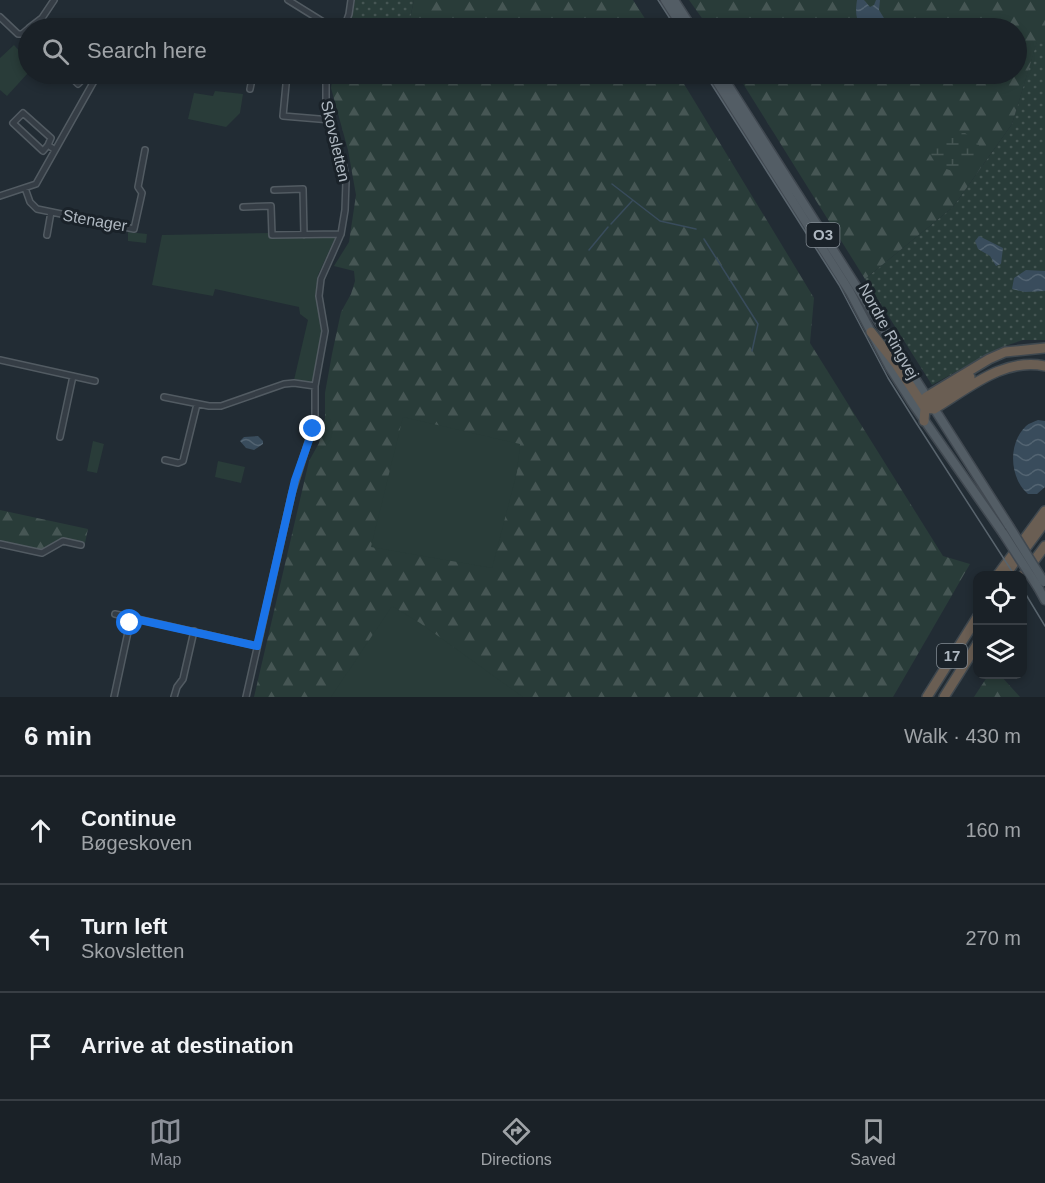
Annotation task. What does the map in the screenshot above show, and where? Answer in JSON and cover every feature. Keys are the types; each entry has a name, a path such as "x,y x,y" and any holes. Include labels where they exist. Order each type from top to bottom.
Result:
{"highway":[{"path":"871,332 929,404"},
{"path":"924,421 929,404 990,366 1026,349 1045,348"},
{"path":"929,404 1004,368 1027,364 1045,366"},
{"path":"1001,571 1045,511"},
{"path":"1009,571 1045,522"},
{"path":"1027,571 1045,546"},
{"name":"17","path":"927,697 972,625"},
{"name":"17","path":"944,697 973,651"}],"main road":[{"path":"665,0 677,18"},
{"path":"674,0 686,18"},
{"name":"Nordre Ringvej","path":"718,84 850,292 924,421 1006,529"},
{"name":"Nordre Ringvej","path":"727,84 1042,585 1045,600"}],"street":[{"path":"42,18 54,0"},
{"path":"288,0 317,18"},
{"path":"300,7 304,0"},
{"path":"348,18 351,0"},
{"path":"0,17 18,34"},
{"path":"250,89 251,84"},
{"path":"286,84 283,116 331,120"},
{"name":"Skovsletten","path":"246,697 294,486 313,429 315,386 325,331 320,287 323,271 341,234 345,210 346,181 325,93 325,84"},
{"path":"0,196 36,184 91,86"},
{"path":"23,113 51,138 48,145 43,151 13,123 23,113"},
{"path":"48,145 55,150"},
{"name":"Stenager","path":"25,188 33,206 51,212 134,229 142,192 138,187 145,150"},
{"path":"274,190 303,189 304,235"},
{"path":"243,207 271,206 272,235 341,234"},
{"path":"47,235 51,212"},
{"path":"0,360 95,381"},
{"path":"60,437 73,376"},
{"path":"164,397 221,406 284,384 315,386"},
{"path":"165,460 178,463 183,461 197,404"},
{"path":"0,544 42,554 63,541 81,545"},
{"path":"115,614 257,646"},
{"path":"114,697 131,618"},
{"path":"174,697 183,679 194,631"}],"green space":[{"path":"355,0 414,0 410,18 352,18"},
{"path":"414,0 633,0 645,18 410,18"},
{"path":"689,0 1045,0 1045,43 1037,42 1027,75 1027,18 702,18"},
{"path":"1037,41 1045,43 1045,340 1023,340 999,348 932,385 865,279 953,207 1012,124 1024,84 1027,84 1027,74"},
{"path":"14,45 18,49 18,84 7,96 0,90 0,58"},
{"path":"332,84 684,84 814,298 810,343 943,556 970,564 893,697 254,697 309,461 319,443 325,418 325,393 341,312 355,281 354,271 334,266 349,242 356,195 348,150"},
{"path":"743,84 1024,84 1012,124 953,207 865,279"},
{"path":"215,91 243,94 240,113 226,127 188,119 194,93 213,96"},
{"path":"965,133 978,143 981,151 962,174 937,166 927,149 946,134"},
{"path":"128,232 147,234 146,243 128,241"},
{"path":"269,233 270,237 336,236 318,275 316,294 322,337 313,382 294,380 308,320 300,314 299,307 215,289 213,296 152,285 162,235"},
{"path":"403,417 520,444 517,472 492,568 371,547"},
{"path":"93,441 104,444 97,473 87,471"},
{"path":"218,461 245,467 241,483 215,477"},
{"path":"0,510 88,529 85,543 65,538 42,550 0,541"},
{"path":"392,606 420,623 523,697 331,697"},
{"path":"986,679 1004,679 1020,697 974,697"}],"water":[{"path":"857,0 864,0 870,7 876,0 880,0 879,10 884,18 857,18"},
{"path":"979,236 1003,248 1001,264 996,266 990,256 978,249 975,241"},
{"path":"1026,270 1045,271 1045,291 1025,292 1012,289 1014,278"},
{"path":"1038,420 1045,421 1045,487 1037,494 1028,494 1017,480 1014,471 1014,451 1020,433 1027,425"},
{"path":"258,436 263,444 254,450 246,448 240,441 244,437"}],"waterway":[{"path":"612,184 660,221 696,229"},
{"path":"611,224 632,201"},
{"path":"589,250 608,227"},
{"path":"704,239 758,324 752,351"}],"tram line":[{"path":"658,0 670,18"},
{"path":"711,84 839,285 888,378 1012,571"},
{"path":"1027,596 1045,626"}],"route":[{"path":"130,623 131,618 257,646 295,480 313,429"}]}
